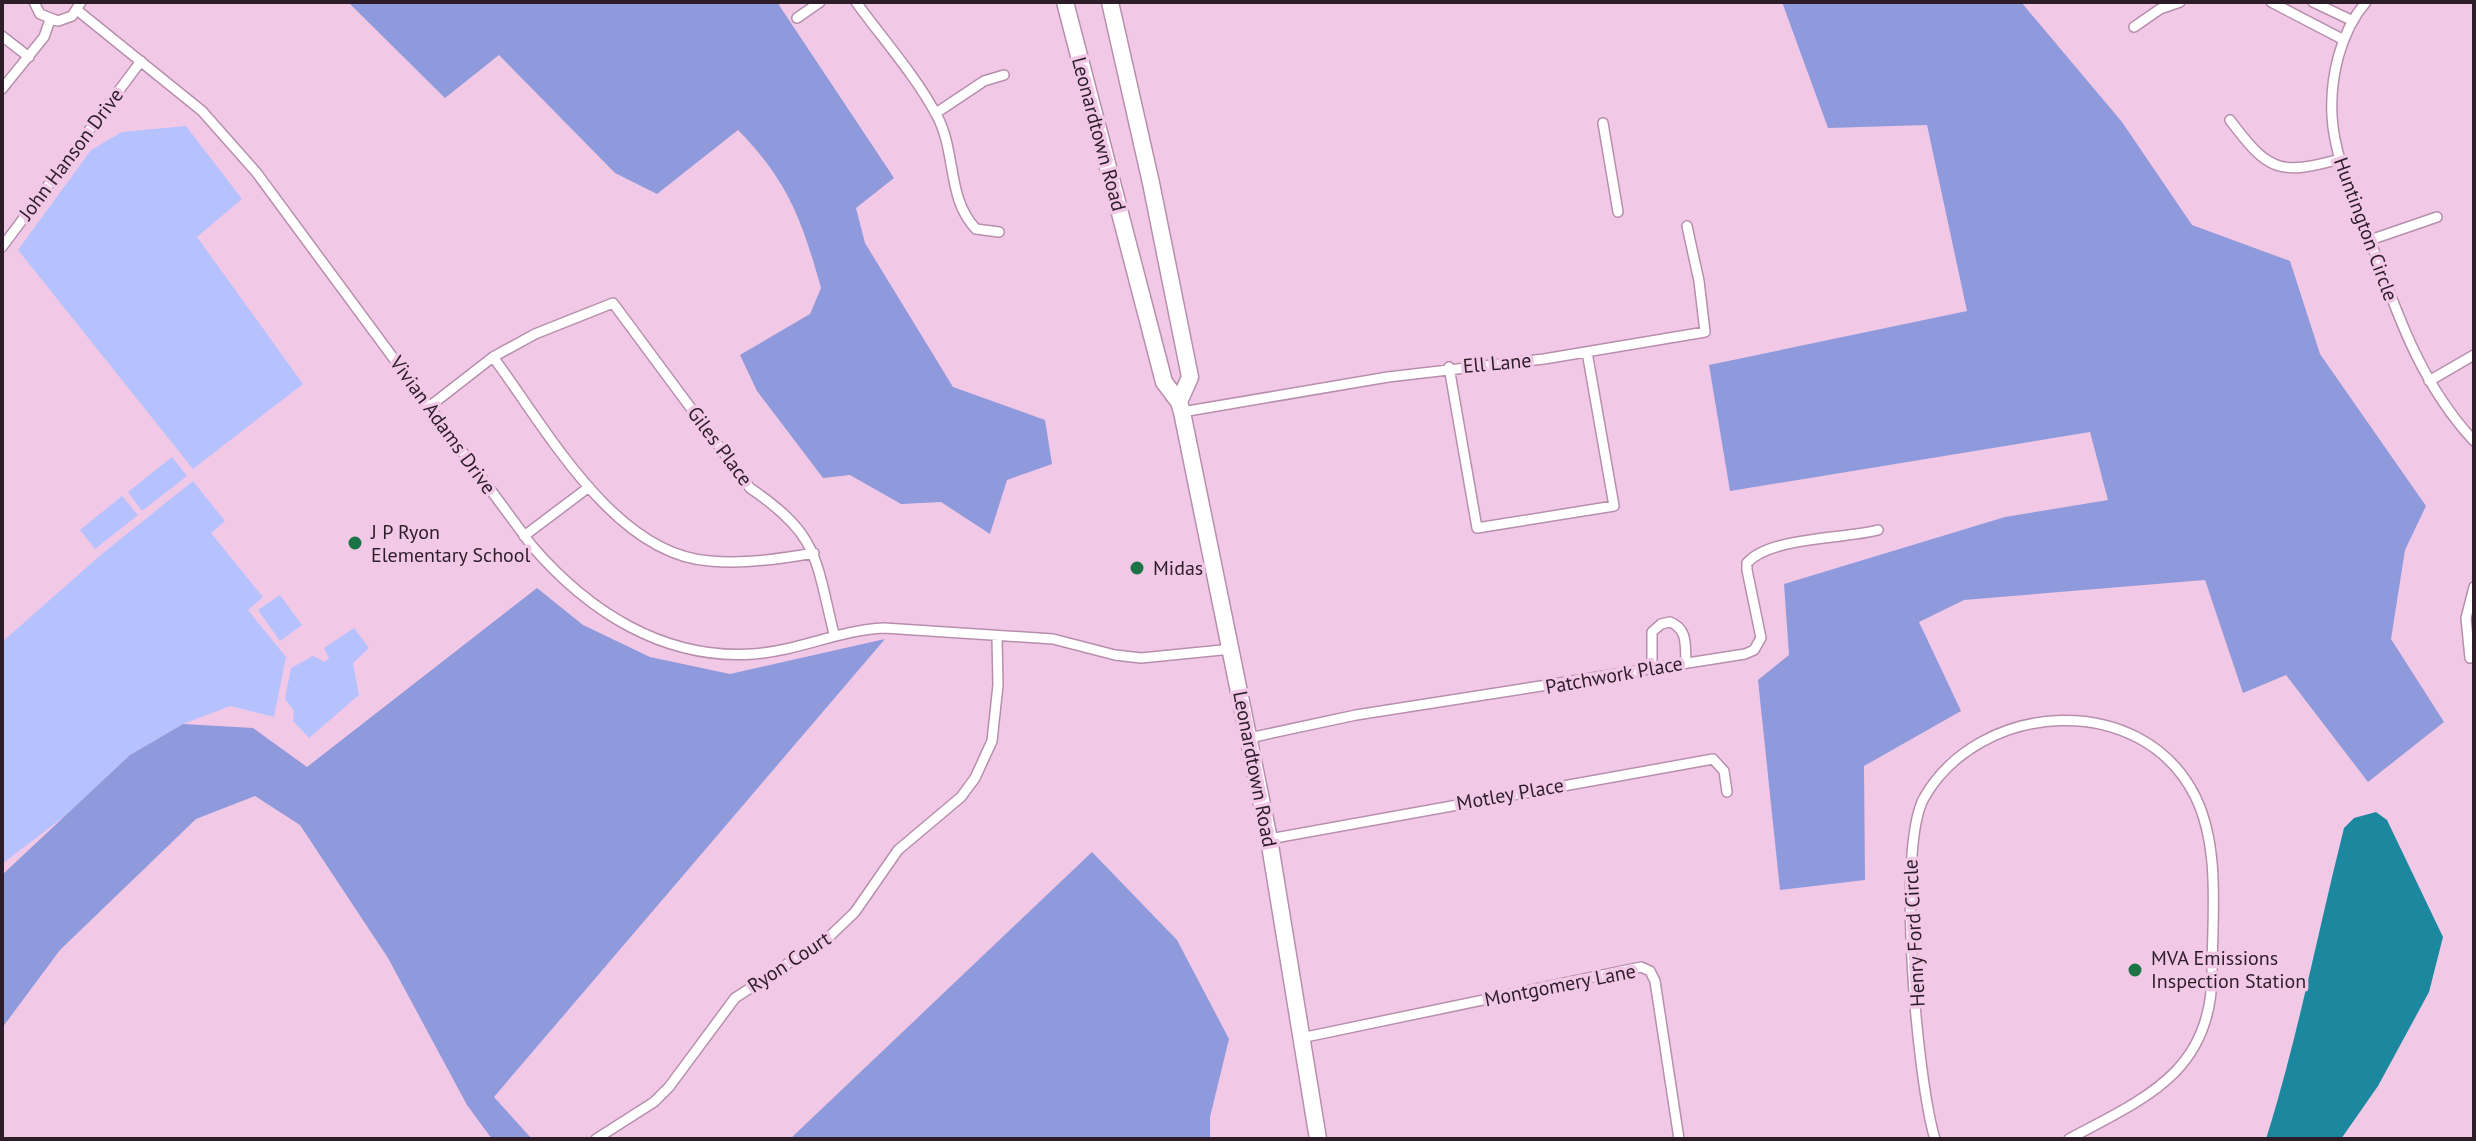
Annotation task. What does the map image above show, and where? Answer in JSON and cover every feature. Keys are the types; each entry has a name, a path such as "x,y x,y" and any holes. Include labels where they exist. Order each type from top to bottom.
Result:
{"highway":[{"name":"Leonardtown Road","path":"1065,2 1164,382 1181,407 1269,839 1318,1139"},
{"name":"Leonardtown Road","path":"1110,2 1190,377 1181,407"}],"street":[{"path":"34,2 40,14 50,20 65,19 79,6"},
{"path":"797,18 820,2"},
{"path":"856,2 936,113 948,142 963,216 976,229 999,232"},
{"path":"2134,27 2158,6 2180,2"},
{"path":"2271,2 2344,40"},
{"path":"2313,2 2353,21"},
{"name":"Huntington Circle","path":"2366,2 2344,40 2331,102 2340,159 2402,328 2429,381 2474,441"},
{"name":"Vivian Adams Drive","path":"79,6 202,111 256,172 524,536 580,596 615,621 655,639 707,652 754,654 834,634 884,628 1053,639 1115,655 1141,658 1232,649"},
{"path":"2,89 44,37 50,20"},
{"path":"2,36 29,57"},
{"name":"John Hanson Drive","path":"2,247 141,61"},
{"path":"936,113 984,81 1004,75"},
{"path":"2230,120 2259,154 2279,167 2301,170 2340,159"},
{"path":"1603,123 1618,212"},
{"path":"2370,240 2437,217"},
{"name":"Ell Lane","path":"1181,407 1449,367 1587,352 1705,332 1699,281 1687,226"},
{"name":"Giles Place","path":"493,357 535,334 613,303 750,488 775,505 805,534 814,553 834,634"},
{"path":"1449,367 1477,528 1614,506 1587,352"},
{"path":"2429,381 2474,355"},
{"path":"430,406 493,357 589,487 613,514 644,540 676,554 708,561 766,561 814,553"},
{"path":"524,536 589,487"},
{"name":"Patchwork Place","path":"1249,738 1356,715 1745,654 1759,645 1761,638 1747,570 1747,563 1755,555 1779,547 1878,530"},
{"path":"2470,658 2466,618 2474,587"},
{"path":"1652,667 1652,632 1670,622 1682,628 1686,662"},
{"name":"Ryon Court","path":"596,1139 654,1102 669,1087 735,998 830,936 855,912 885,863 961,797 975,778 992,741 998,685 997,637"},
{"name":"Henry Ford Circle","path":"1935,1139 1922,1079 1909,887 1910,842 1916,817 1938,778 1983,741 2032,722 2070,719 2111,727 2151,746 2192,790 2209,847 2212,975 2204,1030 2174,1074 2140,1101 2069,1139"},
{"name":"Motley Place","path":"1269,839 1713,759 1724,771 1727,792"},
{"name":"Montgomery Lane","path":"1301,1038 1641,967 1650,971 1655,981 1679,1139"}],"shaded area":[{"path":"348,2 777,2 894,178 856,208 865,243 953,387 1045,420 1052,464 1007,480 990,534 941,502 901,504 850,475 823,478 757,391 740,355 810,314 821,288 791,203 769,167 738,130 657,194 615,173 499,55 445,98"},
{"path":"1782,2 2021,2 2122,122 2192,225 2290,261 2320,354 2426,506 2405,550 2391,639 2444,722 2368,782 2286,675 2243,693 2205,580 1964,600 1919,622 1961,711 1864,766 1865,880 1780,890 1758,680 1789,655 1784,584 2005,517 2108,500 2090,432 1730,491 1709,365 1967,311 1927,125 1828,128"},
{"path":"186,126 242,199 197,237 303,384 193,469 18,250 91,150 122,132"},
{"path":"172,457 187,476 142,511 128,492"},
{"path":"193,481 225,521 211,533 263,597 248,610 286,657 274,717 230,706 183,724 130,755 70,812 2,864 2,642 103,553"},
{"path":"122,496 138,515 95,549 80,530"},
{"path":"537,588 583,625 650,657 730,674 885,639 494,1097 532,1139 492,1139 467,1105 388,958 300,825 255,796 196,819 60,950 2,1028 2,875 130,755 183,724 253,728 307,767"},
{"path":"280,595 302,625 280,641 258,610"},
{"path":"354,628 369,648 353,663 359,695 309,738 293,721 294,711 285,699 291,668 313,656 325,662 329,658 324,648"},
{"path":"2376,812 2387,820 2443,937 2429,992 2378,1086 2341,1139 2266,1139 2298,1023 2344,828 2354,818"},
{"path":"1092,852 1177,940 1229,1039 1210,1117 1210,1139 790,1139"}],"place":[{"name":"J P Ryon Elementary School","path":"355,543"},
{"name":"Midas","path":"1137,568"},
{"name":"MVA Emissions Inspection Station","path":"2135,970"}]}
